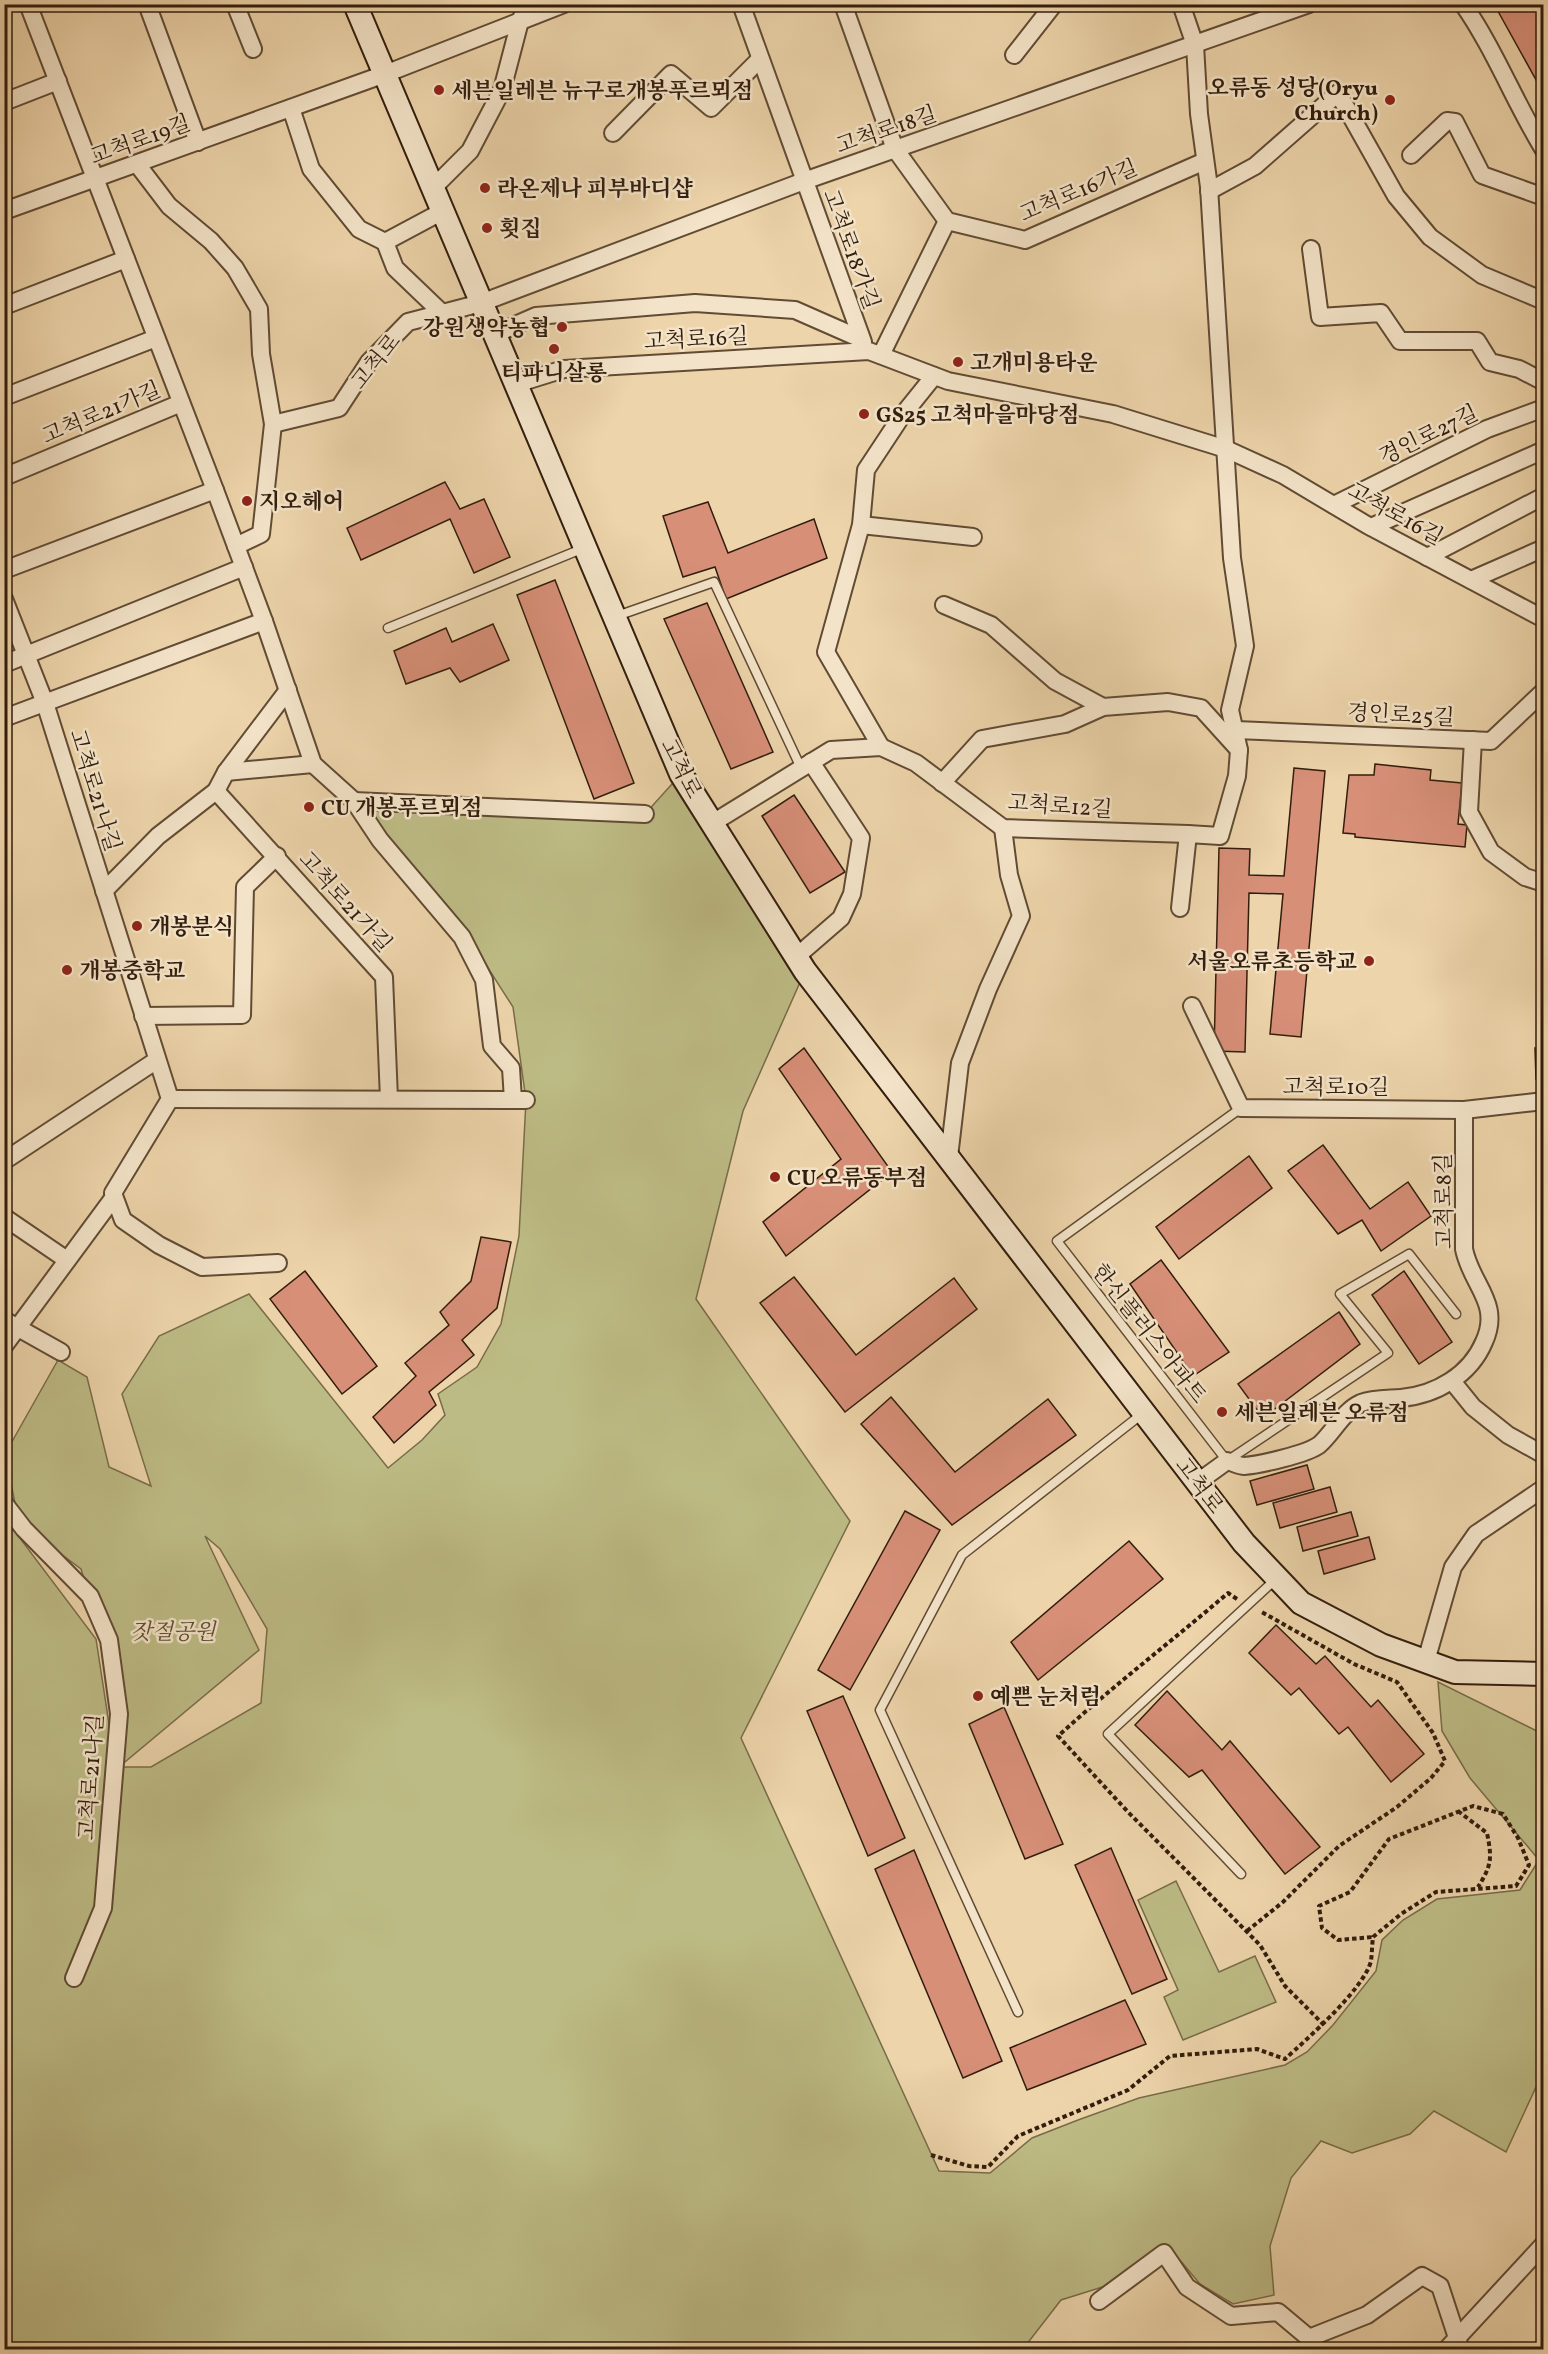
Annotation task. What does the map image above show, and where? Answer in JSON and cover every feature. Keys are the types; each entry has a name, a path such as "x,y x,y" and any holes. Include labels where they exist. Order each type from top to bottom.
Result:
{"main road":[{"name":"고척로","path":"355,4 681,774 796,957 1244,1543 1301,1603 1381,1645 1455,1672 1544,1674"}],"street":[{"name":"고척로21가길","path":"28,4 244,567 313,764 354,801 380,840 462,937 484,980 492,1046 511,1068 520,1100 170,1099"},
{"path":"147,4 198,142"},
{"path":"235,4 253,49"},
{"path":"433,188 470,151 502,90 520,21 528,4"},
{"name":"고척로19길","path":"4,212 385,74 564,4"},
{"name":"고척로18가길","path":"741,4 804,181 870,348"},
{"path":"495,334 536,316 695,303 795,310 870,348 947,221 895,149 843,4"},
{"path":"1014,55 1054,4"},
{"path":"1180,4 1195,45 1198,114 1209,191 1232,558 1245,646 1230,710 1236,730"},
{"name":"고척로18길","path":"482,303 804,181 1309,4"},
{"path":"1463,4 1485,36 1522,114 1544,150"},
{"path":"613,133 671,74 711,108 760,59"},
{"path":"4,102 58,81"},
{"path":"1209,191 1256,166 1338,93 1396,196 1430,237 1482,275 1544,301"},
{"path":"291,108 310,169 359,228 385,242 395,267 442,313"},
{"path":"1411,155 1447,121 1455,122 1482,176 1544,197"},
{"name":"고척로16가길","path":"947,221 1025,240 1205,161"},
{"path":"137,164 169,206 211,241 235,268 259,309 261,354 273,424 261,534 236,546"},
{"path":"385,242 443,211"},
{"path":"1311,249 1320,317 1381,313 1400,341 1477,341 1490,362 1519,369 1544,382"},
{"path":"4,306 126,259"},
{"name":"고척로","path":"273,424 339,408 369,362 408,322 482,303"},
{"path":"4,397 156,338"},
{"name":"고척로16길","path":"516,384 564,369 870,348 948,381 1113,414 1226,449 1283,475 1371,527 1544,619"},
{"path":"881,747 826,652 861,525 866,470 901,417 934,376"},
{"name":"고척로21가길","path":"4,477 181,403"},
{"name":"경인로27길","path":"1334,505 1487,429 1544,408"},
{"path":"1371,527 1544,450"},
{"path":"4,570 215,490"},
{"path":"1427,557 1544,496"},
{"path":"861,525 973,537"},
{"path":"1471,580 1544,548"},
{"path":"4,664 244,567"},
{"name":"고척로21나길","path":"4,599 45,703 170,1099"},
{"path":"944,605 991,625 1055,681 1103,707"},
{"path":"4,718 264,621"},
{"name":"고척로21나길","path":"104,891 158,836 216,791 226,772 288,690"},
{"name":"경인로25길","path":"1236,730 1491,741 1544,691"},
{"path":"942,783 982,739 1065,724 1103,707 1168,702 1201,708 1239,750"},
{"name":"고척로12길","path":"711,824 831,750 881,747 916,763 1003,828 1220,836 1237,776 1239,750 1236,730"},
{"path":"1473,740 1469,812 1491,852 1525,877 1544,883"},
{"path":"226,772 313,764"},
{"path":"796,957 841,918 852,894 861,838 806,765"},
{"name":"고척로21가길","path":"216,791 384,977 389,1099"},
{"path":"354,801 645,814"},
{"path":"949,1157 960,1063 988,989 1021,916 1009,876 1003,828"},
{"path":"1180,908 1188,834"},
{"path":"143,1016 242,1015 245,887 277,856"},
{"path":"1192,1006 1241,1108"},
{"path":"4,1161 157,1060"},
{"path":"170,1099 113,1193 123,1220 159,1245 202,1267 278,1263"},
{"name":"고척로10길","path":"1241,1108 1464,1110 1544,1101"},
{"name":"고척로8길","path":"1227,1461 1243,1466 1299,1455 1317,1446 1360,1403 1426,1393 1461,1376 1473,1360 1485,1342 1491,1319 1488,1302 1467,1264 1464,1249 1464,1110"},
{"path":"4,1346 11,1324 68,1260 114,1197"},
{"path":"4,1217 68,1260"},
{"path":"11,1324 61,1352"},
{"path":"1452,1381 1473,1407 1508,1435 1544,1455"},
{"path":"1198,1482 1227,1461"},
{"path":"1426,1661 1453,1567 1476,1534 1544,1488"},
{"name":"고척로21나길","path":"4,1503 24,1530 90,1596 110,1650 119,1714 103,1908 74,1978"},
{"path":"1455,2345 1544,2244"},
{"path":"1099,2301 1164,2253 1187,2287 1231,2316 1278,2312 1309,2338 1367,2315 1422,2276 1440,2286 1455,2345"}],"lane":[{"path":"388,628 585,548"},
{"path":"614,617 714,582 806,765"},
{"name":"한신플러스아파트","path":"1227,1461 1057,1241 1241,1108"},
{"path":"1227,1461 1388,1353 1340,1294 1409,1254 1456,1314"},
{"path":"1018,2012 880,1710 962,1555 1145,1412"},
{"path":"1241,1874 1107,1734 1277,1578"}],"path":[{"path":"1238,1599 1228,1593 1153,1657 1107,1691 1058,1736 1128,1812 1260,1945 1285,1986 1324,2025"},
{"path":"1247,1931 1283,1902 1339,1846 1397,1807 1431,1778 1445,1761 1433,1733 1397,1682 1354,1664 1258,1611"},
{"path":"1473,1806 1503,1814 1518,1838 1529,1865 1516,1886 1478,1888 1436,1892 1401,1914 1373,1937 1338,1940 1322,1928 1320,1906 1350,1892 1389,1839 1473,1806"},
{"path":"1458,1811 1487,1833 1491,1853 1489,1869 1478,1888"},
{"path":"931,2156 969,2166 988,2167 1018,2136 1128,2090 1170,2056 1257,2049 1285,2059 1324,2025 1353,1991 1371,1962 1373,1937"}],"green space":[{"name":"잣절공원","path":"681,774 805,971 743,1111 696,1299 850,1521 741,1738 939,2171 990,2173 1032,2138 1078,2120 1139,2098 1285,2065 1307,2052 1333,2025 1376,1971 1382,1940 1403,1920 1437,1899 1520,1890 1539,1860 1470,1778 1442,1731 1438,1682 1543,1734 1543,2072 1506,2152 1434,2111 1410,2134 1352,2153 1321,2141 1291,2178 1270,2246 1274,2295 1233,2304 1200,2284 1168,2246 1112,2284 1061,2300 1023,2349 5,2349 4,1517 96,1639 113,1750 110,1664 81,1569 19,1523 5,1454 58,1360 87,1377 109,1467 151,1486 122,1394 159,1336 249,1294 388,1468 422,1440 445,1415 438,1394 477,1367 501,1324 519,1236 526,1100 513,1007 451,910 354,801 645,814","holes":["205,1536 220,1549 267,1629 261,1703 151,1767 119,1767 259,1650"]},
{"path":"1176,1881 1219,1972 1255,1956 1276,2002 1183,2040 1164,1997 1178,1990 1138,1900"}],"building":[{"path":"1494,4 1540,4 1544,11 1544,85 1540,87"},
{"path":"445,482 460,509 484,499 510,557 474,573 450,519 361,560 347,528"},
{"path":"708,502 728,553 814,519 827,558 726,599 715,567 683,577 663,516"},
{"path":"555,580 634,783 594,799 517,595"},
{"path":"707,603 773,752 731,769 664,619"},
{"path":"493,624 509,660 460,682 450,668 406,684 394,651 446,628 452,642"},
{"path":"1375,764 1431,770 1430,780 1462,783 1458,824 1467,825 1465,847 1355,837 1355,834 1343,833 1349,775 1374,775"},
{"path":"1294,768 1325,771 1301,1037 1270,1034 1283,894 1249,893 1245,1052 1214,1051 1219,848 1250,849 1249,875 1284,876"},
{"path":"794,795 845,872 810,893 762,816"},
{"path":"804,1048 892,1172 786,1256 763,1222 841,1159 779,1069"},
{"path":"1535,1048 1544,1048 1544,1079 1536,1079"},
{"path":"1323,1145 1370,1209 1408,1182 1431,1216 1381,1251 1362,1220 1338,1234 1288,1171"},
{"path":"1249,1156 1272,1188 1179,1259 1156,1227"},
{"path":"481,1237 511,1242 497,1308 462,1340 474,1355 429,1392 436,1405 394,1443 373,1417 416,1376 405,1363 449,1325 440,1312 471,1281"},
{"path":"1161,1260 1229,1352 1193,1376 1130,1284"},
{"path":"305,1271 377,1366 342,1394 270,1299"},
{"path":"1404,1271 1452,1342 1419,1364 1372,1295"},
{"path":"794,1277 856,1355 954,1278 977,1309 845,1412 760,1303"},
{"path":"1339,1312 1360,1344 1263,1418 1238,1384"},
{"path":"891,1397 955,1472 1048,1399 1076,1435 952,1525 861,1424"},
{"path":"1307,1465 1314,1489 1257,1505 1250,1481"},
{"path":"1330,1487 1337,1512 1280,1528 1273,1503"},
{"path":"905,1511 940,1530 850,1690 818,1670"},
{"path":"1351,1512 1358,1536 1303,1551 1297,1527"},
{"path":"1369,1537 1375,1559 1324,1574 1318,1551"},
{"path":"1129,1541 1163,1579 1038,1680 1011,1642"},
{"path":"1276,1625 1316,1664 1325,1656 1371,1707 1378,1700 1424,1754 1391,1782 1348,1727 1339,1734 1299,1688 1291,1695 1249,1653"},
{"path":"1167,1691 1222,1750 1230,1741 1320,1847 1285,1874 1202,1770 1189,1777 1135,1725"},
{"path":"843,1696 905,1838 868,1856 807,1711"},
{"path":"1004,1707 1063,1844 1025,1859 969,1724"},
{"path":"1111,1848 1167,1979 1132,1994 1075,1865"},
{"path":"914,1850 1002,2061 963,2078 875,1869"},
{"path":"1125,2000 1146,2044 1027,2090 1010,2048"}],"place":[{"name":"세븐일레븐 뉴구로개봉푸르뫼점","path":"439,90"},
{"name":"오류동 성당(Oryu Church)","path":"1390,100"},
{"name":"라온제나 피부바디샵","path":"485,188"},
{"name":"횟집","path":"487,228"},
{"name":"강원생약농협","path":"562,327"},
{"name":"티파니살롱","path":"554,349"},
{"name":"고개미용타운","path":"958,362"},
{"name":"GS25 고척마을마당점","path":"864,414"},
{"name":"지오헤어","path":"247,501"},
{"name":"CU 개봉푸르뫼점","path":"309,807"},
{"name":"개봉분식","path":"137,926"},
{"name":"서울오류초등학교","path":"1369,961"},
{"name":"개봉중학교","path":"67,970"},
{"name":"CU 오류동부점","path":"775,1177"},
{"name":"세븐일레븐 오류점","path":"1222,1412"},
{"name":"예쁜 눈처럼","path":"978,1696"}]}
